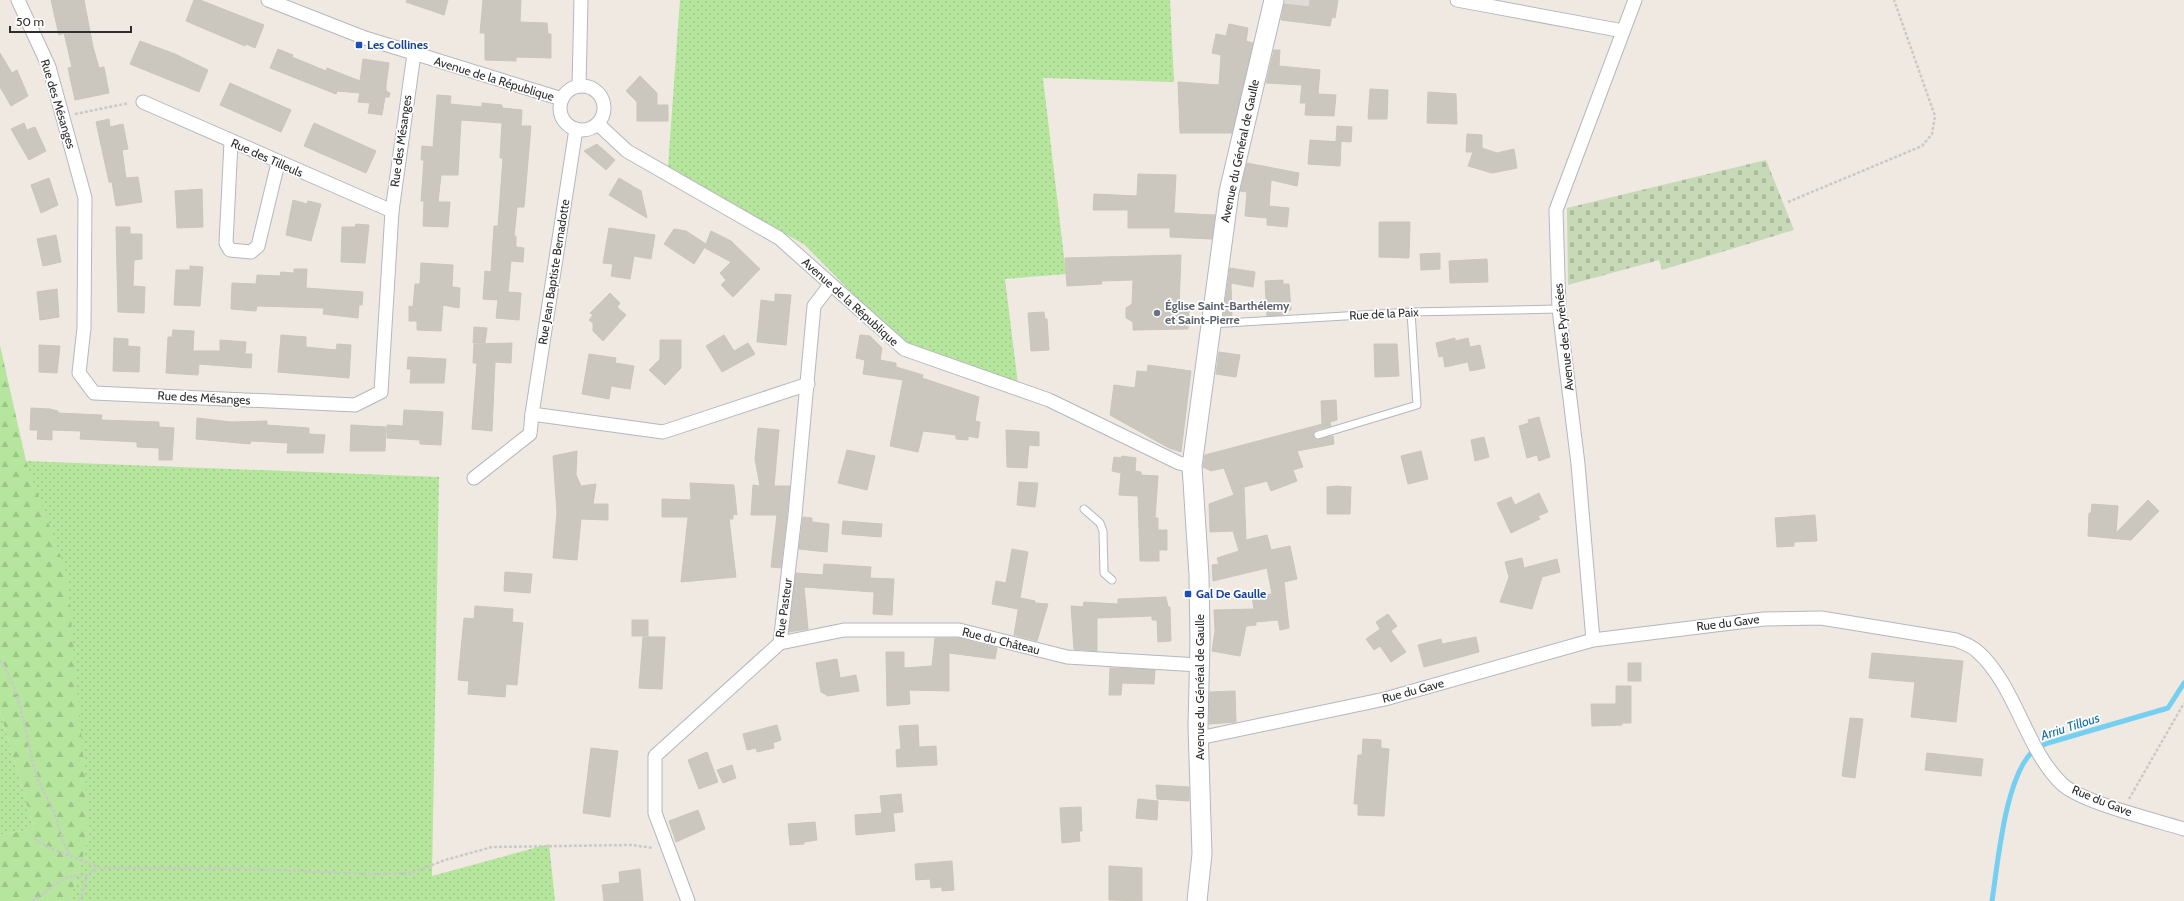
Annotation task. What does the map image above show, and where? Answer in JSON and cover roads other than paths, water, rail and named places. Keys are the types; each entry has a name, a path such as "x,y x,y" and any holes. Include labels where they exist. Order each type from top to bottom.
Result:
{"main road":[{"name":"Avenue du Général de Gaulle","path":"1197,901 1202,854 1198,665 1199,575 1192,466 1229,192 1274,0"}],"street":[{"name":"Rue des Mésanges","path":"18,0 49,67 85,198 84,328 79,373 94,393 355,405 381,392 392,211 414,54"},
{"name":"Avenue de la République","path":"268,0 365,38 562,99"},
{"path":"579,86 581,0"},
{"path":"1458,0 1623,31"},
{"name":"Avenue des Pyrénées","path":"1592,640 1578,464 1559,310 1556,210 1635,0"},
{"path":"579,86 592,89 602,98 604,112 598,124 588,130 576,129 569,126 560,114 562,99 572,88 579,86"},
{"name":"Rue des Tilleuls","path":"143,102 278,163 392,211"},
{"name":"Avenue de la République","path":"598,124 627,151 779,238 830,285 904,349 1049,400 1179,463 1192,466"},
{"name":"Rue Jean Baptiste Bernadotte","path":"474,478 530,434 576,129"},
{"path":"231,142 226,243 230,250 251,252 258,246 278,163"},
{"name":"Rue Pasteur","path":"688,901 655,813 656,756 780,643 795,515 814,306 830,285"},
{"path":"532,414 663,432 808,384"},
{"name":"Rue du Gave","path":"1199,738 1385,699 1592,640 1764,619 1821,618 1956,640 1976,650 1991,665 2042,757 2054,775 2064,785 2089,798 2184,829"},
{"name":"Rue du Château","path":"780,643 844,630 958,630 1067,657 1198,665"}],"lane":[{"name":"Rue de la Paix","path":"1210,324 1411,312 1559,310"},
{"path":"1318,435 1417,405 1411,312"},
{"path":"1084,509 1100,523 1103,531 1104,573 1112,580"}],"waterway":[{"name":"Arriu Tillous","path":"1992,901 2000,844 2009,801 2015,781 2032,752 2048,743 2168,708 2184,683"}],"place":[{"name":"Les Collines","path":"359,45"},
{"name":"Église Saint-Barthélemy et Saint-Pierre","path":"1157,313"},
{"name":"Gal De Gaulle","path":"1188,594"}]}
